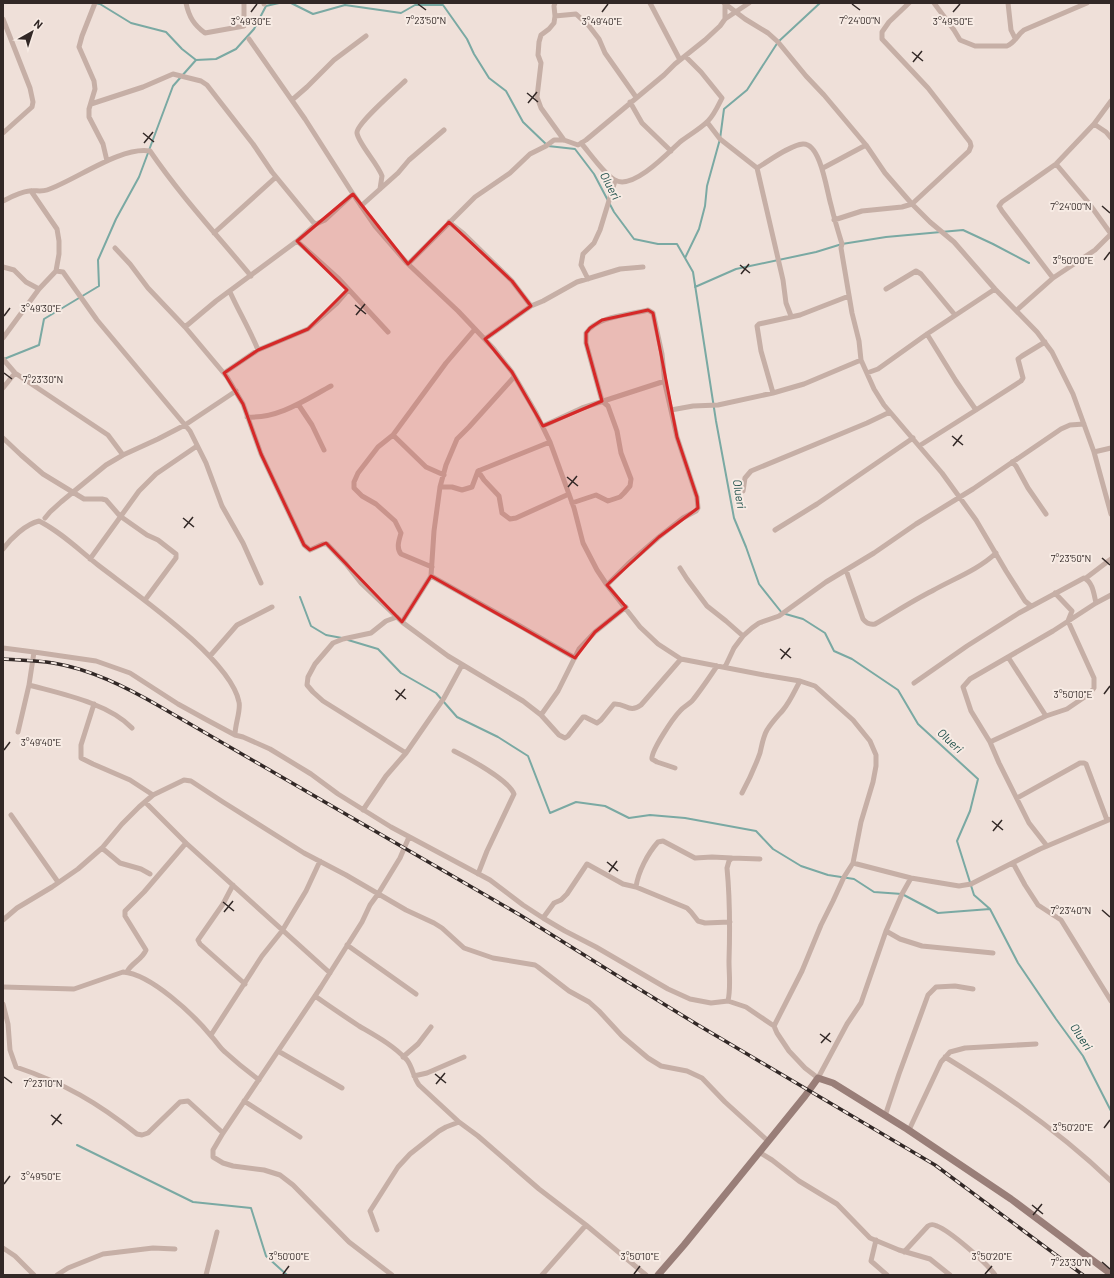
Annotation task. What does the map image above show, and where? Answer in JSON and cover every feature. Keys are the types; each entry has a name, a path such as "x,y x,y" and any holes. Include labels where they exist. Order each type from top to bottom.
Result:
{"street":[{"path":"186,3 189,14 195,26 205,33 244,26 244,3"},
{"path":"555,3 554,23 541,35 539,42 538,55 541,63 537,97 541,108 564,140"},
{"path":"650,3 680,60"},
{"path":"408,264 475,197 510,173 530,154 554,140 564,140 578,145 581,143 605,125 630,102 705,40 726,19 749,3"},
{"path":"834,220 862,211 902,207 912,204 970,152 970,142 928,88 882,39 882,32 889,22 909,3"},
{"path":"934,3 957,36 964,43 975,46 1007,46 1011,44 1024,30 1087,3"},
{"path":"1008,3 1011,30 1016,38"},
{"path":"94,4 79,47 94,81 95,89 90,104 89,117 103,144 107,161"},
{"path":"724,4 749,22 768,33 778,42 824,95 866,146 885,173 912,204 930,222 954,242 995,289 1017,310 1045,342 1052,352 1073,394 1094,452 1111,514"},
{"path":"724,4 726,19"},
{"path":"555,16 576,14 589,26 599,39 605,53 636,98"},
{"path":"3,19 30,88 33,102 32,107 3,134"},
{"path":"292,100 320,75 334,60 366,36"},
{"path":"249,39 292,100 375,226 408,264 458,311 494,349 514,377 536,413 550,442 572,503 583,543 597,570 607,585 640,628 658,644 681,659 800,681 815,686 852,720 870,741 876,755 876,766 873,782 861,822 853,863 844,877 802,971 774,1026"},
{"path":"581,143 606,173 615,181 621,182 631,180 646,171 707,122 722,98 701,72 685,56"},
{"path":"90,104 143,87 173,74 201,81 207,85 276,177 316,224"},
{"path":"380,189 382,176 363,146 357,133 358,127 405,81"},
{"path":"1053,278 999,206 1002,202 1056,164 1094,124 1111,101"},
{"path":"630,102 642,123 671,151"},
{"path":"707,122 720,139 757,168 783,280 786,303 791,316"},
{"path":"1094,124 1106,132 1111,138"},
{"path":"361,206 444,130"},
{"path":"757,168 784,151 803,144 809,145 812,148 823,168 834,220 842,244 841,248 849,296 859,341 861,360 867,373 880,400 912,438 976,520 1021,595 1030,606"},
{"path":"823,168 866,146"},
{"path":"3,201 31,191 45,191 107,161 142,149 150,151 214,233 251,276"},
{"path":"1017,310 1053,278 1095,250 1111,234 1088,202 1056,164"},
{"path":"214,233 276,177"},
{"path":"588,279 581,265 583,254 594,243 600,230 615,181"},
{"path":"3,338 39,289 56,271 59,254 57,229 31,191"},
{"path":"185,327 297,241 316,224 325,220 353,194"},
{"path":"449,222 464,234 512,281 531,306"},
{"path":"297,241 325,266 388,332"},
{"path":"115,248 130,264 148,288 185,327 224,373 236,391 243,404 261,454 304,545 310,550 323,544 327,544 331,547 361,583 400,619 448,656 523,701 542,715 559,735 565,738 583,717 597,723 614,704 618,704 626,708 637,708 681,659"},
{"path":"484,339 531,306 577,282 620,269 643,267"},
{"path":"3,268 14,270 26,282 39,289"},
{"path":"56,271 63,272 97,320 190,431 206,463 222,506 243,543 260,583"},
{"path":"886,289 916,271 921,274 955,315"},
{"path":"867,373 878,368 995,289"},
{"path":"224,373 258,350 308,329 336,304 348,290"},
{"path":"230,292 239,312 249,328 258,350"},
{"path":"773,393 761,351 757,326 759,324 816,310 849,296"},
{"path":"572,503 596,495 608,501 620,497 630,486 631,479 608,406 602,402 586,343 586,333 590,328 602,320 648,310 653,313 662,354 665,382 677,437 697,497 698,508 659,537 607,585"},
{"path":"432,567 401,554 398,551 401,533 395,521 376,504 362,496 354,488 354,482 358,473 378,447 393,435 446,364 475,329"},
{"path":"927,334 976,410"},
{"path":"918,446 1021,381 1023,378 1018,359 1045,342"},
{"path":"3,359 15,373 108,435 123,454"},
{"path":"671,410 693,406 718,405 773,393 804,384 861,360"},
{"path":"3,388 15,373"},
{"path":"406,753 323,701 307,684 308,677 315,664 332,643 343,638 371,633 386,621 400,619 431,576 434,531 440,487 446,465 457,439 469,428 514,377"},
{"path":"543,426 582,408 634,390 665,382"},
{"path":"247,417 258,418 288,409 331,386"},
{"path":"45,518 50,512 106,465 123,454 158,439 185,425 236,391"},
{"path":"298,404 312,425 324,450"},
{"path":"743,491 745,478 751,471 788,457 890,412"},
{"path":"725,667 734,648 743,636 759,623 779,616 826,582 959,497 1060,429 1070,425 1084,424"},
{"path":"393,435 426,467 444,475"},
{"path":"3,438 43,474 72,493 86,500 106,500 120,516 147,535 158,540 176,554 176,558 145,600"},
{"path":"775,530 817,504 912,438"},
{"path":"478,471 550,442"},
{"path":"90,559 139,491 156,474 197,446"},
{"path":"1094,452 1111,448"},
{"path":"1012,462 1046,514"},
{"path":"440,487 452,487 462,490 472,487 478,471"},
{"path":"478,471 499,496 502,513 510,519 516,518 569,494"},
{"path":"3,549 12,538 35,522 39,521 161,612 210,656 228,678 239,701 240,708 235,725 236,735"},
{"path":"846,570 863,619 871,625 924,594 974,569 990,559 996,553"},
{"path":"914,683 967,646 1030,606 1086,578 1111,559"},
{"path":"680,568 707,606 726,620 743,636"},
{"path":"431,576 575,658"},
{"path":"1086,578 1091,585 1096,603"},
{"path":"990,742 1046,716 1067,709 1089,694 1094,688 1094,678 1068,621 1072,611 1055,593"},
{"path":"1047,846 1029,823 990,742 971,711 963,687 970,679 1053,632 1096,603 1111,595"},
{"path":"210,656 237,625 272,607"},
{"path":"542,715 558,691 579,649 595,632 626,608"},
{"path":"3,648 96,661 130,673 178,704 236,735 270,749 311,774 363,810 409,837 490,880 543,918 675,992 690,999 711,1003 728,1001 746,1008 774,1026 789,1051 805,1068 818,1078 833,1083 909,1130 1011,1199 1111,1274"},
{"path":"18,732 29,685 34,652"},
{"path":"1008,657 1046,716"},
{"path":"363,810 386,776 406,753 440,704 462,665"},
{"path":"675,768 657,762 652,759 652,755 679,712 706,684 718,666"},
{"path":"742,793 752,773 760,751 762,740 767,730 774,718 788,703 800,681"},
{"path":"29,685 94,704 120,717 132,728"},
{"path":"94,704 81,745 81,758 130,780 153,795"},
{"path":"454,751 500,779 512,789 514,794 487,851 478,874"},
{"path":"853,863 911,878 959,886 977,881 1047,846 1109,820 1086,764 1084,763 1080,763 1017,798"},
{"path":"3,920 17,908 78,869 102,848 122,824 153,795 177,782 184,780 191,781 320,861 406,910 434,923 442,928 464,948 493,958 535,965 569,991 589,1002 622,1036 648,1058 661,1066 687,1071 702,1078 725,1102 768,1141"},
{"path":"145,802 186,843 330,974"},
{"path":"11,815 58,882"},
{"path":"392,1275 349,1242 293,1185 280,1175 264,1170 233,1166 223,1163 213,1157 213,1150 223,1132 330,974 370,905 400,858 409,837"},
{"path":"636,887 642,869 654,846 658,842 663,841 695,858 712,857 760,859"},
{"path":"127,972 129,968 145,953 146,950 125,916 125,910 144,892 186,843"},
{"path":"102,848 120,863 141,869 150,874"},
{"path":"728,1001 731,981 729,963 730,922 727,868 729,861 732,858"},
{"path":"211,1036 262,956 282,931 306,891 320,861"},
{"path":"1013,863 1038,905 1061,920 1111,1001"},
{"path":"543,918 554,903 561,900 567,894 587,864 623,884 636,887 687,908 695,919 700,922 730,922"},
{"path":"658,1275 684,1245 818,1078 847,1024 861,1003 886,931 902,894 911,878"},
{"path":"233,885 223,904 198,940 200,944 245,984"},
{"path":"886,931 900,939 922,946 993,954"},
{"path":"347,945 416,994"},
{"path":"3,987 74,989 123,972 127,972 160,988 191,1014 224,1051 258,1080"},
{"path":"885,1116 928,995 936,987 955,986 973,989"},
{"path":"315,996 386,1042 403,1056 412,1068 414,1080 418,1085 459,1122 478,1136 551,1199 586,1225 646,1275"},
{"path":"3,1004 8,1024 10,1050 16,1066 75,1091 94,1102 137,1134 142,1135 148,1133 180,1102 188,1101 223,1132"},
{"path":"403,1056 418,1044 431,1027"},
{"path":"909,1130 935,1075 945,1057 950,1052 965,1048 1036,1044"},
{"path":"278,1051 342,1088"},
{"path":"414,1076 427,1073 464,1057"},
{"path":"945,1057 990,1085 1038,1119 1083,1154 1111,1181"},
{"path":"244,1101 300,1138"},
{"path":"377,1230 370,1211 398,1167 410,1154 439,1131 459,1122"},
{"path":"759,1152 799,1181 836,1204 870,1238 904,1252 930,1259 950,1275"},
{"path":"542,1275 586,1225"},
{"path":"904,1252 928,1226 935,1225 944,1229 985,1263 995,1275"},
{"path":"206,1275 217,1232"},
{"path":"876,1240 871,1261 887,1275"},
{"path":"3,1248 15,1256 31,1274"},
{"path":"57,1275 68,1268 103,1254 153,1248 175,1249"}],"highlighted area":[{"path":"353,194 408,264 449,222 512,281 531,306 485,339 512,372 543,426 602,401 586,343 586,333 590,328 602,320 648,310 653,313 677,437 697,497 698,508 659,537 607,585 626,607 595,632 575,658 431,576 402,622 326,543 310,550 304,545 261,454 243,404 224,373 258,350 308,329 347,290 297,241"}],"waterway":[{"name":"Olueri","path":"95,3 100,4 131,23 166,32 182,49 196,60 216,59 236,49 254,29 266,6 279,3"},
{"name":"Olueri","path":"291,3 313,14 345,5 401,13 415,5 443,5 467,39 474,54 489,78 506,91 523,122 548,146 575,149 594,174 614,212 634,239 658,244 677,244 693,272 716,421 734,518 759,584 782,613 803,619 825,633 834,651 852,659 898,690 918,724 978,779 970,811 957,841 974,895 990,909 1018,963 1083,1056 1111,1111"},
{"path":"685,258 699,229 705,206 707,186 720,139 724,109 747,90 778,42 820,3"},
{"path":"4,359 39,345 44,319 99,286 98,260 116,219 139,177 173,86 196,60"},
{"path":"695,287 736,269 816,252 842,244 886,237 963,230 1029,263"},
{"path":"300,597 311,626 326,635 342,638"},
{"path":"348,640 378,649 401,673 436,693 457,717 498,737 528,756 550,813 576,802 605,806 629,818 650,815 685,818 756,831 773,849 801,866 828,875 854,879 874,892 902,894 938,913 990,909"},
{"path":"77,1145 193,1202 251,1208 266,1256 287,1275"}],"railway":[{"path":"3,659 47,662 81,670 108,680 159,706 520,915 698,1025 935,1165 1083,1275"}]}
